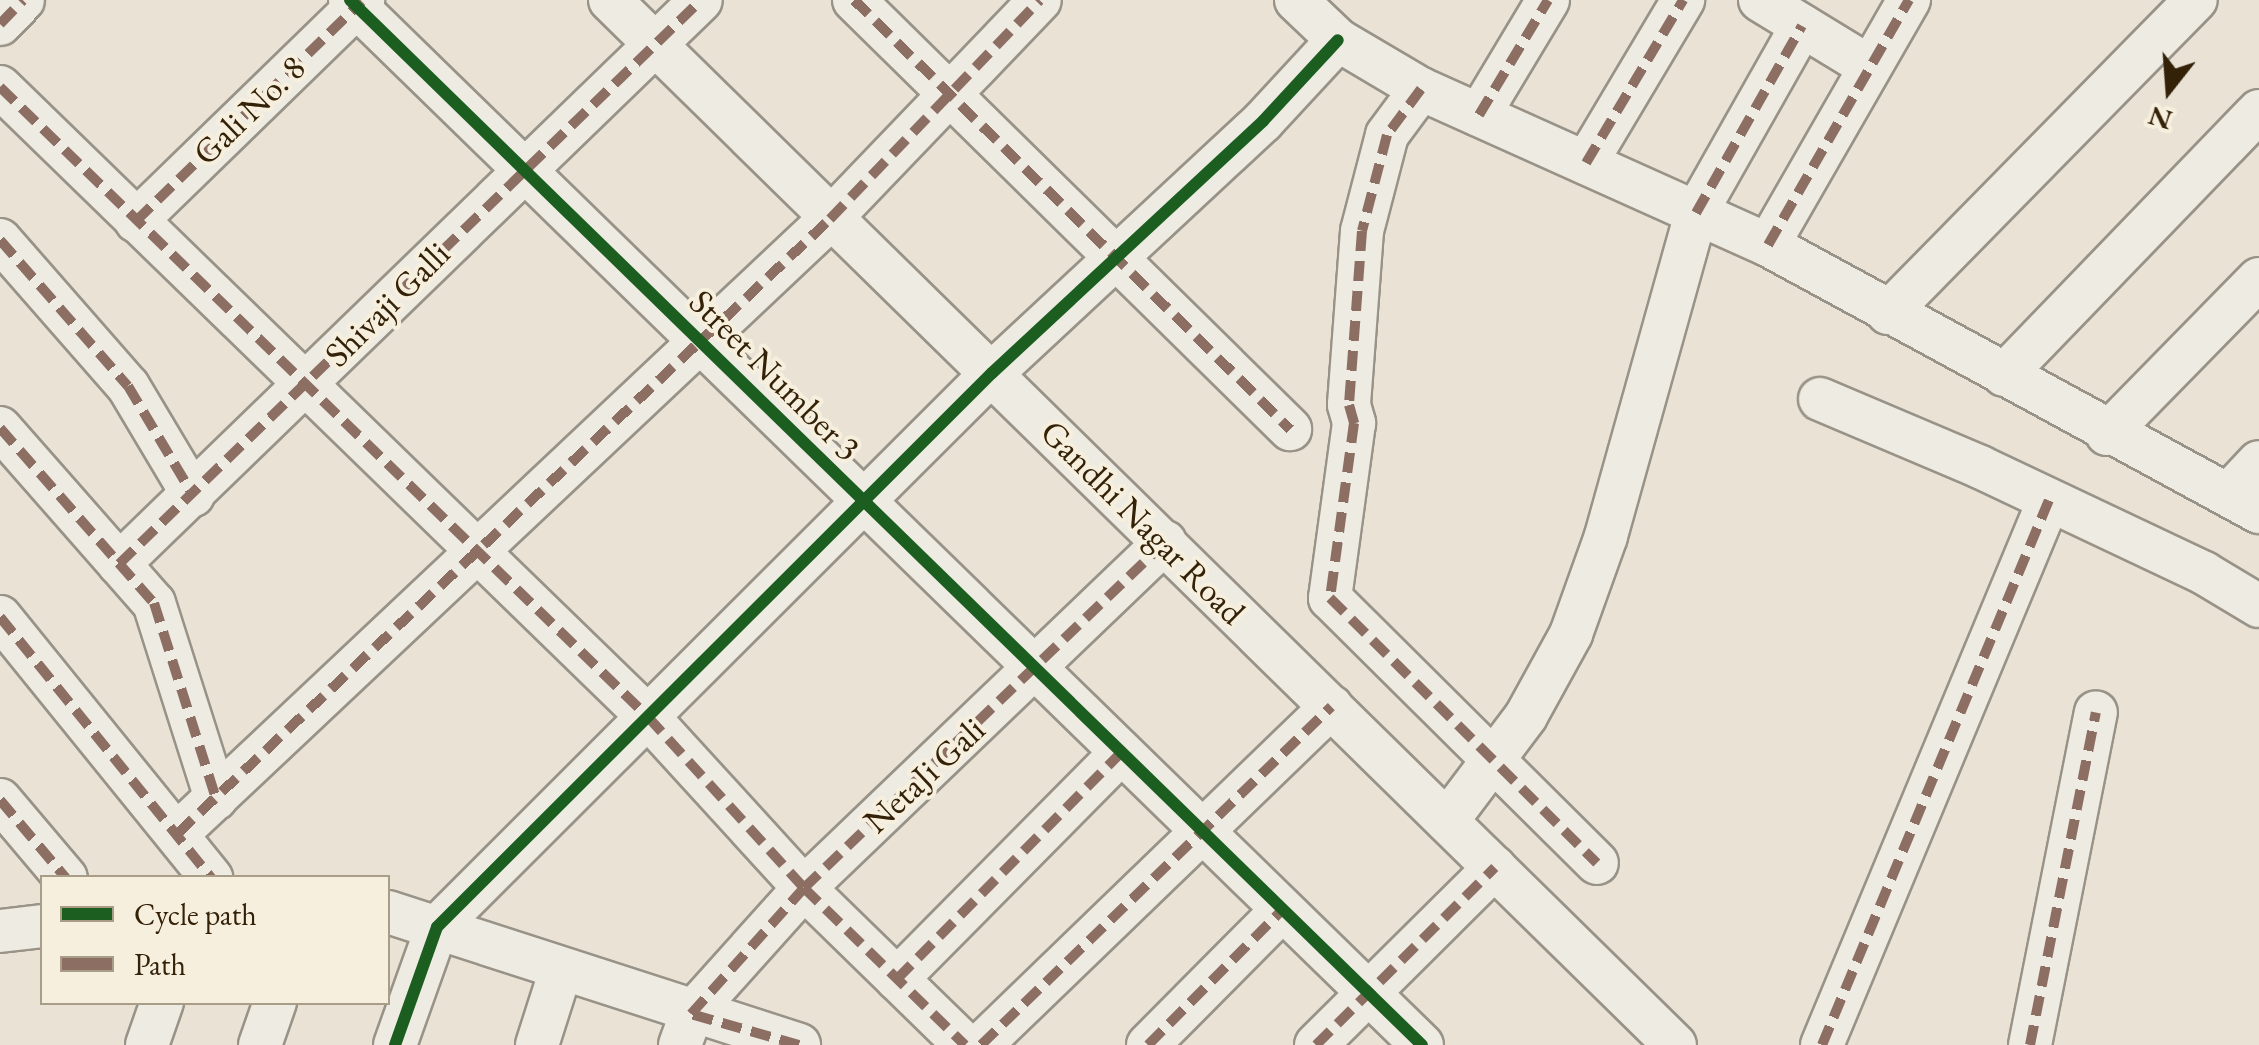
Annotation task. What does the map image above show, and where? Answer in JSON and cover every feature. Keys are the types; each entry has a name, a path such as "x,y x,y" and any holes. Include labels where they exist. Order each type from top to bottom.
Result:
{"street":[{"path":"0,24 23,0"},
{"name":"Gandhi Nagar Road","path":"610,0 1675,1045"},
{"name":"Shivaji Galli","path":"120,564 701,0"},
{"path":"178,833 830,219 1040,0"},
{"path":"1296,0 1338,40 1421,89 1768,245 2107,434 2243,503 2259,462"},
{"path":"1478,115 1548,0"},
{"path":"1586,163 1684,0"},
{"path":"1760,0 1868,66"},
{"path":"1768,245 1908,0"},
{"path":"1888,313 2196,0"},
{"name":"Street Number 3","path":"356,2 861,504 1422,1045"},
{"name":"Gali No. 8","path":"136,221 356,2"},
{"path":"860,2 1290,429"},
{"path":"1447,820 1550,676 1590,586 1696,213 1802,26"},
{"path":"395,1045 438,928 992,373 1116,260 1338,40"},
{"path":"0,87 648,717 804,888 965,1045"},
{"path":"1421,89 1387,135 1362,231 1349,405 1354,422 1330,598 1598,864"},
{"path":"2004,375 2259,110"},
{"path":"0,240 128,386 193,495"},
{"path":"2107,434 2259,279"},
{"path":"1820,399 2048,500 2259,606"},
{"path":"0,428 154,603 216,798"},
{"path":"1822,1045 2048,500"},
{"name":"NetaJi Gali","path":"685,1030 804,888 1164,542"},
{"path":"0,617 209,875"},
{"path":"981,1045 1331,707"},
{"path":"2030,1045 2096,712"},
{"path":"898,979 1120,754"},
{"path":"0,800 63,875"},
{"path":"1316,1045 1495,867"},
{"path":"1148,1045 1282,910"},
{"path":"390,913 561,970 685,1030 799,1045"},
{"path":"0,931 40,926"},
{"path":"537,1045 561,970"},
{"path":"147,1045 161,1005"},
{"path":"260,1045 273,1005"}],"marked path":[{"path":"0,24 23,0"},
{"path":"119,564 701,0"},
{"path":"854,0 1290,429"},
{"path":"178,833 830,219 1040,0"},
{"path":"1479,115 1548,0"},
{"path":"1586,163 1683,0"},
{"path":"1768,245 1909,0"},
{"path":"136,221 362,1"},
{"path":"1696,213 1802,26"},
{"path":"0,87 648,717 804,888 965,1045"},
{"path":"1421,89 1387,135 1362,231 1349,405 1354,423 1330,598 1597,863"},
{"path":"0,240 128,386 193,495"},
{"path":"0,428 154,603 216,798"},
{"path":"1822,1045 2049,500"},
{"path":"799,1045 691,1014 804,888 1165,542"},
{"path":"0,617 209,875"},
{"path":"981,1045 1331,707"},
{"path":"2030,1045 2096,712"},
{"path":"897,979 1120,754"},
{"path":"0,800 63,875"},
{"path":"1316,1045 1495,867"},
{"path":"1148,1045 1282,910"}],"cycle path":[{"path":"350,0 1422,1045"},
{"path":"395,1045 437,927 992,373 1263,121 1338,40"}]}
